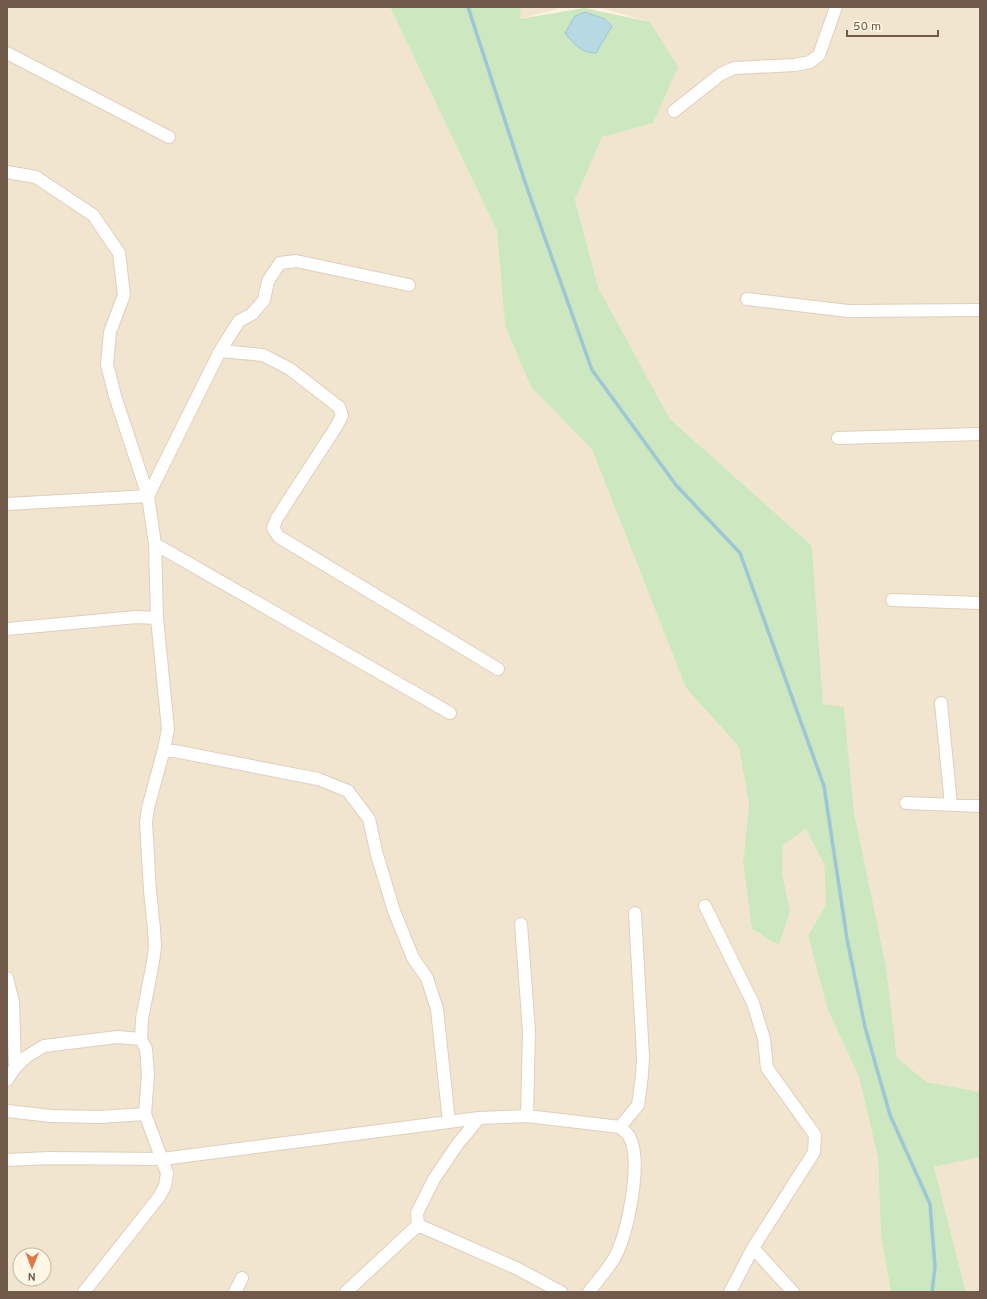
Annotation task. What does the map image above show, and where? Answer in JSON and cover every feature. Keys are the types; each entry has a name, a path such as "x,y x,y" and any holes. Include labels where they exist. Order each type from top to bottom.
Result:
{"street":[{"path":"674,112 720,74 734,68 795,66 810,62 819,55 836,7"},
{"path":"7,53 169,137"},
{"path":"7,172 36,177 93,215 119,253 124,295 110,332 107,364 115,396 148,496 155,544 157,618 168,729 148,808 146,822 154,947 153,962 142,1018 141,1039 146,1049 148,1074 144,1114 167,1173 165,1186 159,1197 84,1292"},
{"path":"148,496 220,351 240,321 252,314 264,300 268,281 280,263 296,261 410,285"},
{"path":"747,299 848,311 980,310"},
{"path":"220,351 263,355 290,369 339,407 342,416 278,518 273,528 279,537 498,669"},
{"path":"838,438 980,434"},
{"path":"7,504 148,496"},
{"path":"155,544 450,713"},
{"path":"892,600 980,603"},
{"path":"7,629 136,617 157,618"},
{"path":"941,703 951,805"},
{"path":"164,749 318,779 348,791 369,819 377,855 394,912 413,958 427,978 437,1009 449,1122"},
{"path":"906,804 980,806"},
{"path":"705,906 753,1003 764,1039 767,1068 815,1135 814,1152 752,1248 730,1292"},
{"path":"620,1127 638,1106 642,1075 643,1057 635,913"},
{"path":"521,924 529,1031 526,1116"},
{"path":"7,978 13,1002 15,1068"},
{"path":"7,1080 15,1068 26,1057 44,1046 117,1037 141,1039"},
{"path":"7,1111 58,1116 99,1117 144,1114"},
{"path":"7,1160 49,1158 162,1158 479,1118 526,1116 620,1127 629,1136 634,1158 634,1180 628,1219 616,1255 589,1292"},
{"path":"418,1225 417,1213 434,1179 457,1145 479,1118"},
{"path":"346,1292 418,1225"},
{"path":"418,1225 516,1268 561,1292"},
{"path":"752,1248 793,1292"},
{"path":"235,1292 242,1278"}],"shaded area":[{"path":"7,7 390,7 497,231 505,326 531,387 592,448 686,688 739,747 749,805 743,863 752,929 779,944 790,912 782,872 783,845 806,829 824,864 826,905 808,935 827,1008 859,1077 878,1158 881,1236 891,1292 7,1292"},
{"path":"521,7 564,7 520,19"},
{"path":"597,7 980,7 980,1092 927,1082 897,1058 886,966 854,812 844,707 823,704 812,546 670,419 598,287 575,198 602,137 652,123 650,22"},
{"path":"980,1157 980,1292 966,1292 934,1167"}],"green space":[{"path":"390,7 521,7 520,19 584,8 650,22 678,67 653,123 602,137 575,199 598,287 670,419 812,546 823,704 844,707 854,812 886,966 897,1058 927,1082 980,1092 980,1157 934,1167 966,1292 891,1292 881,1236 878,1158 859,1077 827,1008 808,935 826,905 824,864 806,829 783,845 782,872 790,912 779,945 752,929 743,863 749,805 739,747 686,688 592,449 531,387 505,326 497,231"}],"water":[{"path":"585,12 605,19 612,26 596,53 582,50 565,33 575,16"}],"waterway":[{"path":"468,7 526,185 592,370 676,485 740,553 824,786 847,939 865,1027 890,1115 930,1204 935,1267 932,1292"}]}
